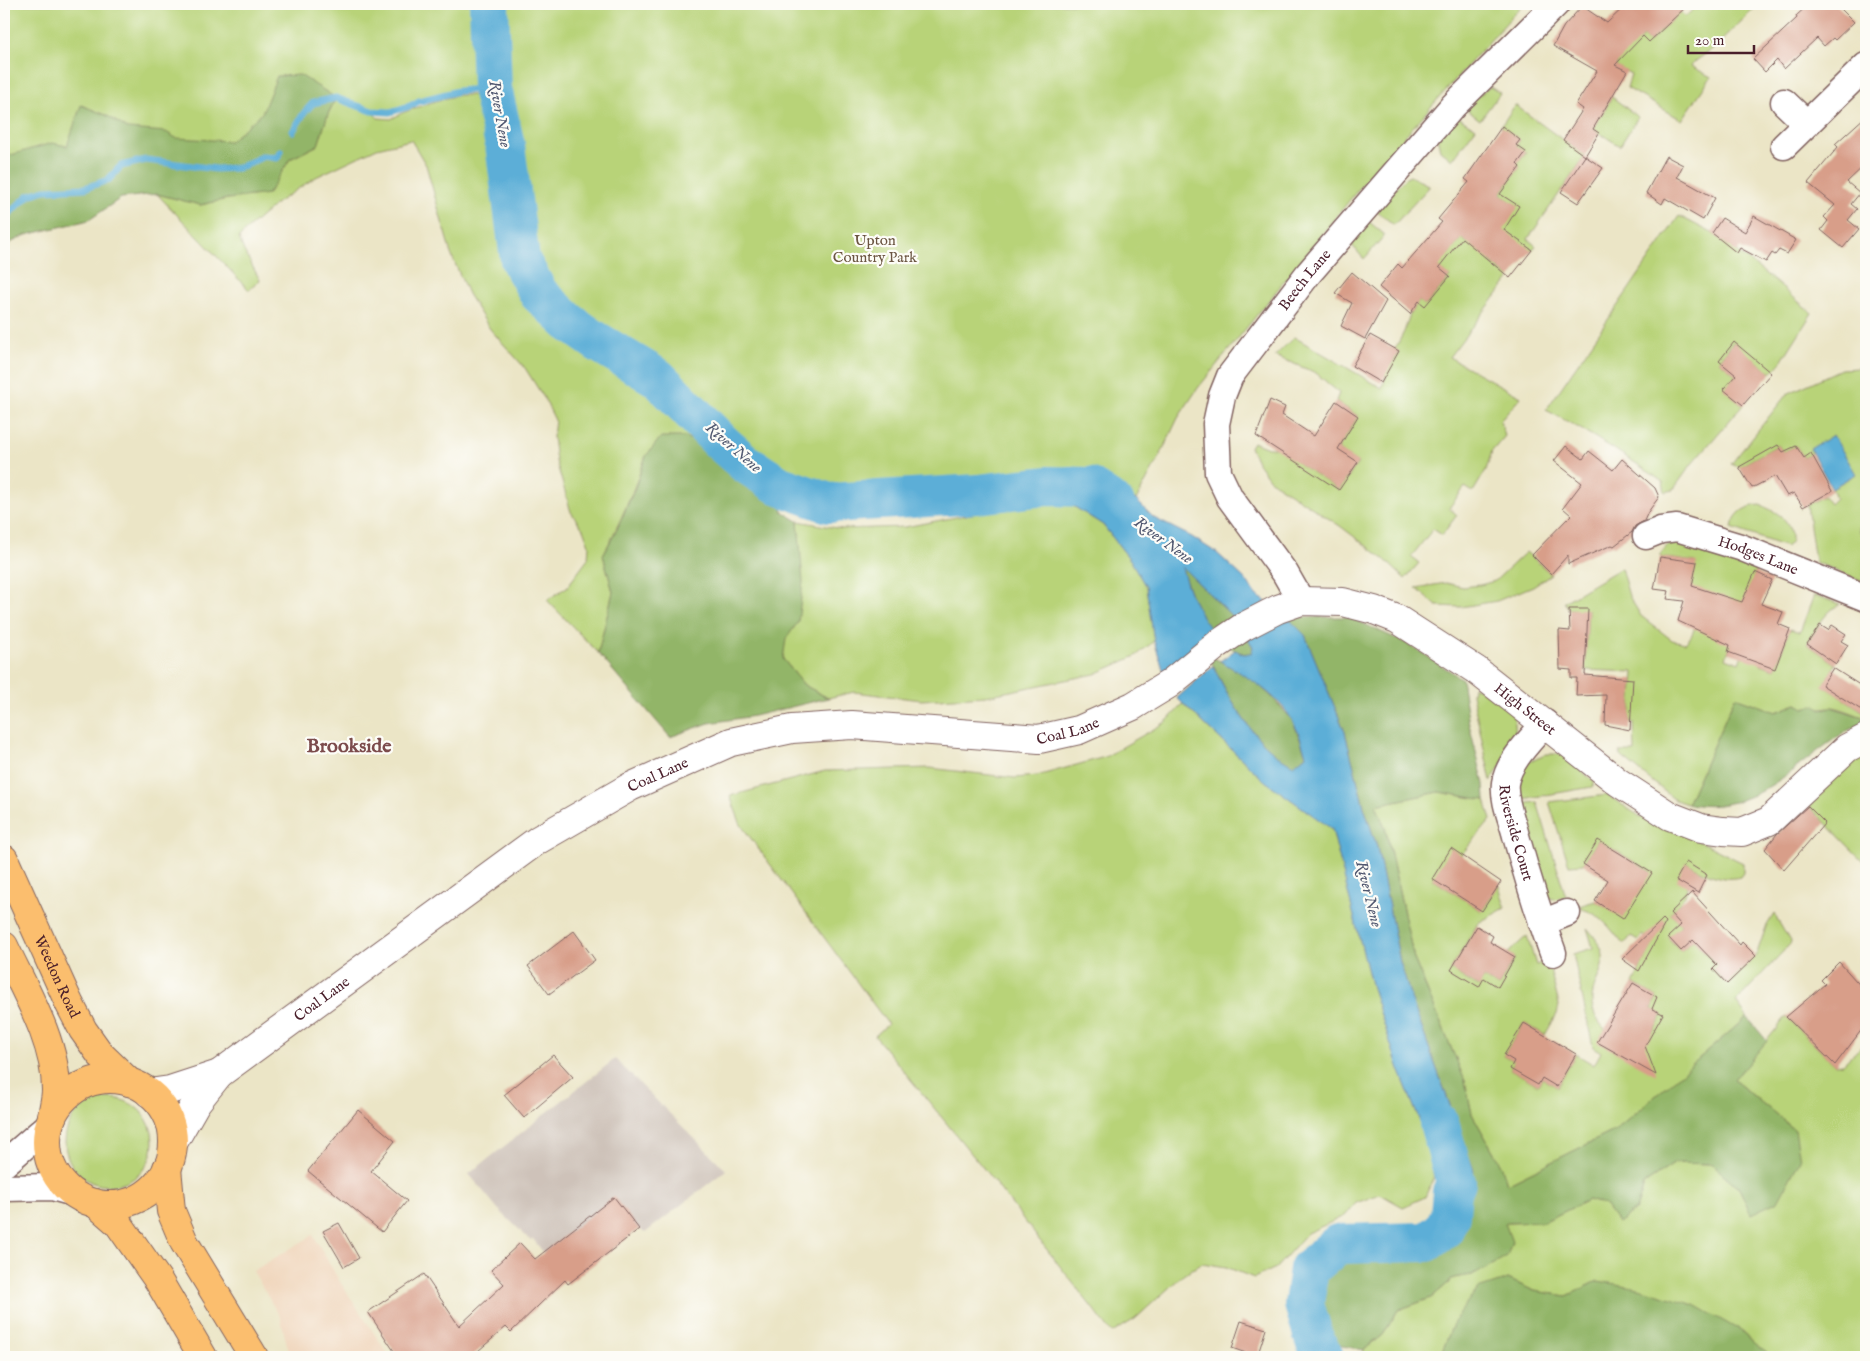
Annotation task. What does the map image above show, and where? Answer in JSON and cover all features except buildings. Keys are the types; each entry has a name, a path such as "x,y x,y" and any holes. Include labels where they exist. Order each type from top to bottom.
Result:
{"highway":[{"name":"Weedon Road","path":"4,859 83,1030 100,1054 139,1087"},
{"path":"4,946 44,1031 52,1061 56,1090 47,1137 49,1158 54,1172 66,1188 85,1198 118,1223 158,1280 203,1357"},
{"path":"50,1122 59,1104 78,1087 101,1079 118,1079 139,1087 162,1106 171,1128 171,1211 184,1242 254,1357"},
{"path":"85,1198 110,1205 138,1199 159,1182 170,1156"}],"street":[{"name":"Beech Lane","path":"1289,605 1286,573 1230,498 1218,472 1216,424 1222,396 1230,376 1308,274 1452,106 1556,4"},
{"path":"1784,146 1866,66"},
{"path":"1784,102 1806,124"},
{"name":"Hodges Lane","path":"1646,536 1661,530 1676,528 1740,547 1866,598"},
{"name":"High Street","path":"1169,684 1218,644 1243,627 1289,605 1343,602 1374,610 1397,619 1456,656 1545,723 1618,782 1670,816 1701,828 1723,831 1742,832 1769,820 1848,748 1866,738"},
{"name":"Coal Lane","path":"170,1156 196,1103 219,1074 538,840 630,787 730,742 792,729 852,725 1039,739 1079,730 1133,706 1169,684"},
{"name":"Riverside Court","path":"1545,723 1519,754 1505,785 1507,804 1526,872 1553,953"},
{"path":"1542,923 1567,913"},
{"name":"Coal Lane","path":"139,1087 170,1090 219,1074"},
{"path":"4,1164 50,1122"},
{"path":"4,1188 52,1187 85,1198"}],"shaded area":[{"path":"615,1059 726,1170 645,1233 639,1229 568,1284 533,1239 530,1240 498,1209 469,1174"},
{"path":"313,1235 340,1282 390,1357 292,1357 280,1317 253,1271"}],"green space":[{"name":"Upton Country Park","path":"4,4 1523,4 1370,175 1198,388 1178,418 1136,500 1108,479 1082,471 1034,473 829,503 780,486 746,464 722,443 658,378 596,341 569,322 539,294 520,260 507,163 492,88 458,91 419,101 390,112 372,112 378,118 391,119 435,101 459,95 476,95 482,100 485,129 492,146 505,229 515,270 538,304 590,345 658,390 686,418 708,445 684,437 646,456 637,481 603,555 613,592 598,653 547,600 567,587 588,559 589,545 583,529 571,512 556,461 553,437 555,420 525,368 490,329 468,294 451,254 426,165 411,140 377,148 316,177 278,202 247,229 239,238 260,280 249,290 157,194 201,205 227,199 268,194 290,159 318,145 328,114 336,98 277,158 4,218"},
{"path":"1662,4 1673,4 1685,17 1699,4 1759,4 1714,48 1691,66 1711,77 1682,120 1627,88 1631,74 1616,66 1620,56 1608,24 1639,42 1643,36 1649,42 1674,18"},
{"path":"300,75 336,98 328,114 318,145 290,159 268,194 227,199 200,205 157,194 121,198 89,220 26,235 4,246 4,157 52,143 67,146 81,105 106,115 128,129 166,132 176,138 230,141 262,113 277,76"},
{"path":"1490,87 1500,93 1480,120 1463,107"},
{"path":"1612,97 1638,117 1620,146 1593,129"},
{"path":"1515,105 1585,156 1528,239 1536,246 1532,250 1490,262 1510,278 1449,357 1521,397 1500,421 1505,436 1492,451 1486,470 1473,492 1465,487 1449,508 1457,515 1442,535 1433,529 1411,557 1419,563 1405,579 1384,559 1340,526 1270,480 1257,462 1250,447 1253,442 1268,448 1283,448 1298,463 1339,490 1358,463 1338,449 1358,416 1336,401 1339,393 1316,373 1275,356 1294,337 1382,388 1386,376 1378,372 1391,365 1399,352 1395,349 1404,332 1410,314 1419,301 1425,306 1450,277 1436,265 1442,262 1462,238 1467,243 1487,219 1518,206 1501,193 1520,167 1517,164 1526,153 1516,145 1520,140 1501,126"},
{"path":"1457,116 1476,128 1452,160 1440,150 1437,137"},
{"path":"1410,176 1430,186 1394,225 1377,211 1404,179"},
{"path":"1679,216 1712,233 1761,270 1812,313 1781,362 1771,373 1733,342 1719,361 1736,375 1724,389 1743,405 1691,465 1673,490 1665,492 1663,482 1649,472 1591,435 1546,410"},
{"path":"1368,221 1385,235 1364,259 1350,243"},
{"path":"1866,366 1866,516 1859,528 1866,545 1867,558 1866,568 1861,581 1815,562 1807,505 1824,496 1830,504 1836,498 1832,488 1856,474 1811,449 1811,453 1804,458 1796,446 1783,452 1778,445 1739,467 1731,464 1787,394 1841,369"},
{"path":"661,437 684,437 708,445 740,471 779,493 783,512 798,521 803,582 798,622 786,639 783,659 804,685 828,698 754,716 709,723 670,737 598,653 613,592 603,555 634,490 646,456"},
{"path":"1022,501 1067,502 1103,525 1131,561 1146,587 1154,641 1136,656 1095,674 986,696 922,700 854,692 828,698 804,685 783,659 785,639 798,622 800,557 798,521 842,529 905,527 972,514"},
{"path":"1760,505 1772,510 1786,522 1791,533 1791,541 1786,547 1732,528 1735,518 1741,511"},
{"path":"1682,542 1700,543 1757,567 1726,658 1739,663 1749,636 1768,643 1760,664 1775,669 1790,629 1800,632 1814,595 1840,604 1829,612 1807,644 1836,664 1823,685 1864,712 1866,708 1866,718 1832,707 1811,709 1797,704 1776,712 1735,697 1687,804 1675,800 1621,756 1619,752 1635,752 1634,723 1630,722 1634,672 1585,670 1588,610 1569,609 1564,602 1621,568 1629,596 1641,616 1672,640 1685,643 1694,631 1695,624 1692,580 1696,562 1660,557 1667,545"},
{"path":"1526,552 1551,574 1533,586 1497,601 1461,607 1437,606 1416,588 1446,583 1463,587 1495,581"},
{"path":"1181,566 1236,620 1253,647 1251,653 1248,654 1235,650 1211,630 1193,601"},
{"path":"1349,617 1410,645 1462,679 1469,724 1484,784 1485,800 1439,792 1376,805 1385,827 1414,959 1465,1081 1472,1114 1502,1167 1507,1184 1616,1130 1747,1017 1767,1041 1734,1080 1795,1130 1800,1160 1778,1201 1751,1214 1739,1188 1712,1164 1675,1163 1644,1184 1636,1210 1618,1223 1605,1205 1588,1200 1543,1222 1505,1223 1512,1242 1507,1256 1476,1274 1454,1278 1431,1298 1398,1310 1383,1335 1364,1350 1315,1341 1304,1304 1309,1269 1338,1244 1428,1242 1444,1229 1456,1182 1454,1173 1474,1171 1412,1001 1400,962 1377,847 1364,807 1345,732 1305,635 1288,618"},
{"path":"1208,655 1238,670 1257,683 1293,721 1306,755 1294,766 1266,746 1243,718 1224,687"},
{"path":"1473,686 1506,707 1514,718 1514,737 1511,747 1491,781 1472,694"},
{"path":"1735,697 1776,712 1797,704 1804,708 1815,705 1822,709 1831,707 1866,718 1866,722 1845,732 1772,785 1742,800 1720,805 1687,804"},
{"path":"1183,704 1265,781 1332,829 1372,988 1399,1069 1426,1137 1434,1177 1425,1197 1403,1207 1380,1194 1356,1203 1345,1216 1307,1233 1276,1268 1254,1278 1226,1267 1202,1263 1183,1275 1135,1319 1112,1333 984,1169 875,1036 888,1024 741,825 730,796 825,771 930,768 1015,778 1037,776 1105,757 1166,722"},
{"path":"1866,748 1866,862 1865,863 1804,801"},
{"path":"1547,754 1561,754 1595,782 1592,787 1517,800 1518,783 1525,765"},
{"path":"1439,792 1485,800 1491,820 1461,855 1432,879 1482,911 1499,885 1505,908 1478,923 1451,970 1478,987 1484,978 1498,987 1515,958 1508,953 1527,936 1536,965 1548,961 1559,1005 1557,1014 1545,1035 1524,1023 1504,1055 1514,1061 1510,1069 1538,1085 1542,1078 1557,1087 1576,1054 1594,1065 1601,1052 1593,1047 1573,954 1593,948 1587,928 1598,942 1602,951 1603,960 1592,996 1592,1006 1604,1028 1634,1045 1653,1032 1663,1015 1652,1009 1657,997 1633,983 1653,944 1642,935 1638,940 1631,936 1624,945 1600,918 1581,909 1579,906 1595,901 1623,918 1651,872 1598,840 1583,864 1569,865 1549,802 1607,795 1641,817 1643,815 1668,829 1681,832 1743,863 1743,873 1740,877 1726,878 1705,872 1686,862 1686,891 1681,901 1670,913 1681,925 1668,938 1681,951 1693,940 1717,965 1713,970 1727,984 1756,956 1766,927 1774,914 1791,943 1736,1002 1747,1017 1616,1130 1507,1184 1502,1167 1472,1114 1465,1081 1414,959 1385,827 1375,805"},
{"path":"1537,802 1566,897 1548,898 1518,804"},
{"path":"1786,1017 1835,1065 1843,1064 1866,1042 1866,1357 1771,1357 1741,1331 1598,1281 1567,1296 1534,1291 1508,1279 1455,1320 1440,1357 1362,1357 1364,1350 1383,1335 1398,1310 1431,1298 1454,1278 1476,1274 1505,1223 1543,1222 1588,1200 1605,1205 1618,1222 1636,1210 1644,1184 1675,1163 1712,1164 1739,1188 1751,1214 1795,1130 1734,1080"},
{"path":"100,1098 118,1098 134,1105 146,1117 153,1133 153,1151 146,1167 134,1179 118,1186 100,1186 84,1179 72,1167 65,1151 65,1133 72,1117 84,1105"},
{"path":"1508,1279 1534,1291 1567,1296 1598,1281 1639,1288 1695,1305 1741,1331 1771,1357 1440,1357 1455,1319 1478,1289"}],"water":[{"path":"1833,435 1856,474 1832,488 1810,449"},
{"path":"1082,471 1108,479 1136,500 1154,518 1192,537 1217,553 1245,579 1256,595 1267,602 1236,620 1182,567 1194,602 1215,634 1164,672 1154,641 1146,587 1131,561 1103,525 1067,502 1066,472"},
{"path":"1288,618 1305,635 1345,732 1364,807 1377,847 1400,962 1412,1001 1474,1171 1434,1177 1426,1137 1399,1069 1372,988 1332,829 1265,781 1177,698 1213,666 1228,695 1256,736 1280,757 1294,765 1306,755 1297,730 1287,712 1261,687 1220,661 1235,650 1244,654 1251,653 1253,647 1248,639"}],"waterway":[{"name":"River Nene","path":"489,4 492,88 505,145 520,260 539,294 569,322 596,341 658,378 722,443 746,464 780,486 829,503 978,494 1047,486 1089,487 1115,504"},
{"path":"293,131 304,113 313,103 336,98 372,111 390,112 419,101 458,91 492,88"},
{"path":"4,218 29,195 45,190 85,188 108,180 121,166 146,160 216,169 238,168 264,156 277,158 281,151"},
{"name":"River Nene","path":"1324,1357 1315,1341 1304,1304 1309,1269 1338,1244 1427,1242 1444,1229 1450,1215 1452,1192 1456,1182 1439,1123"}],"district":[{"name":"Brookside","path":"349,746"}]}
